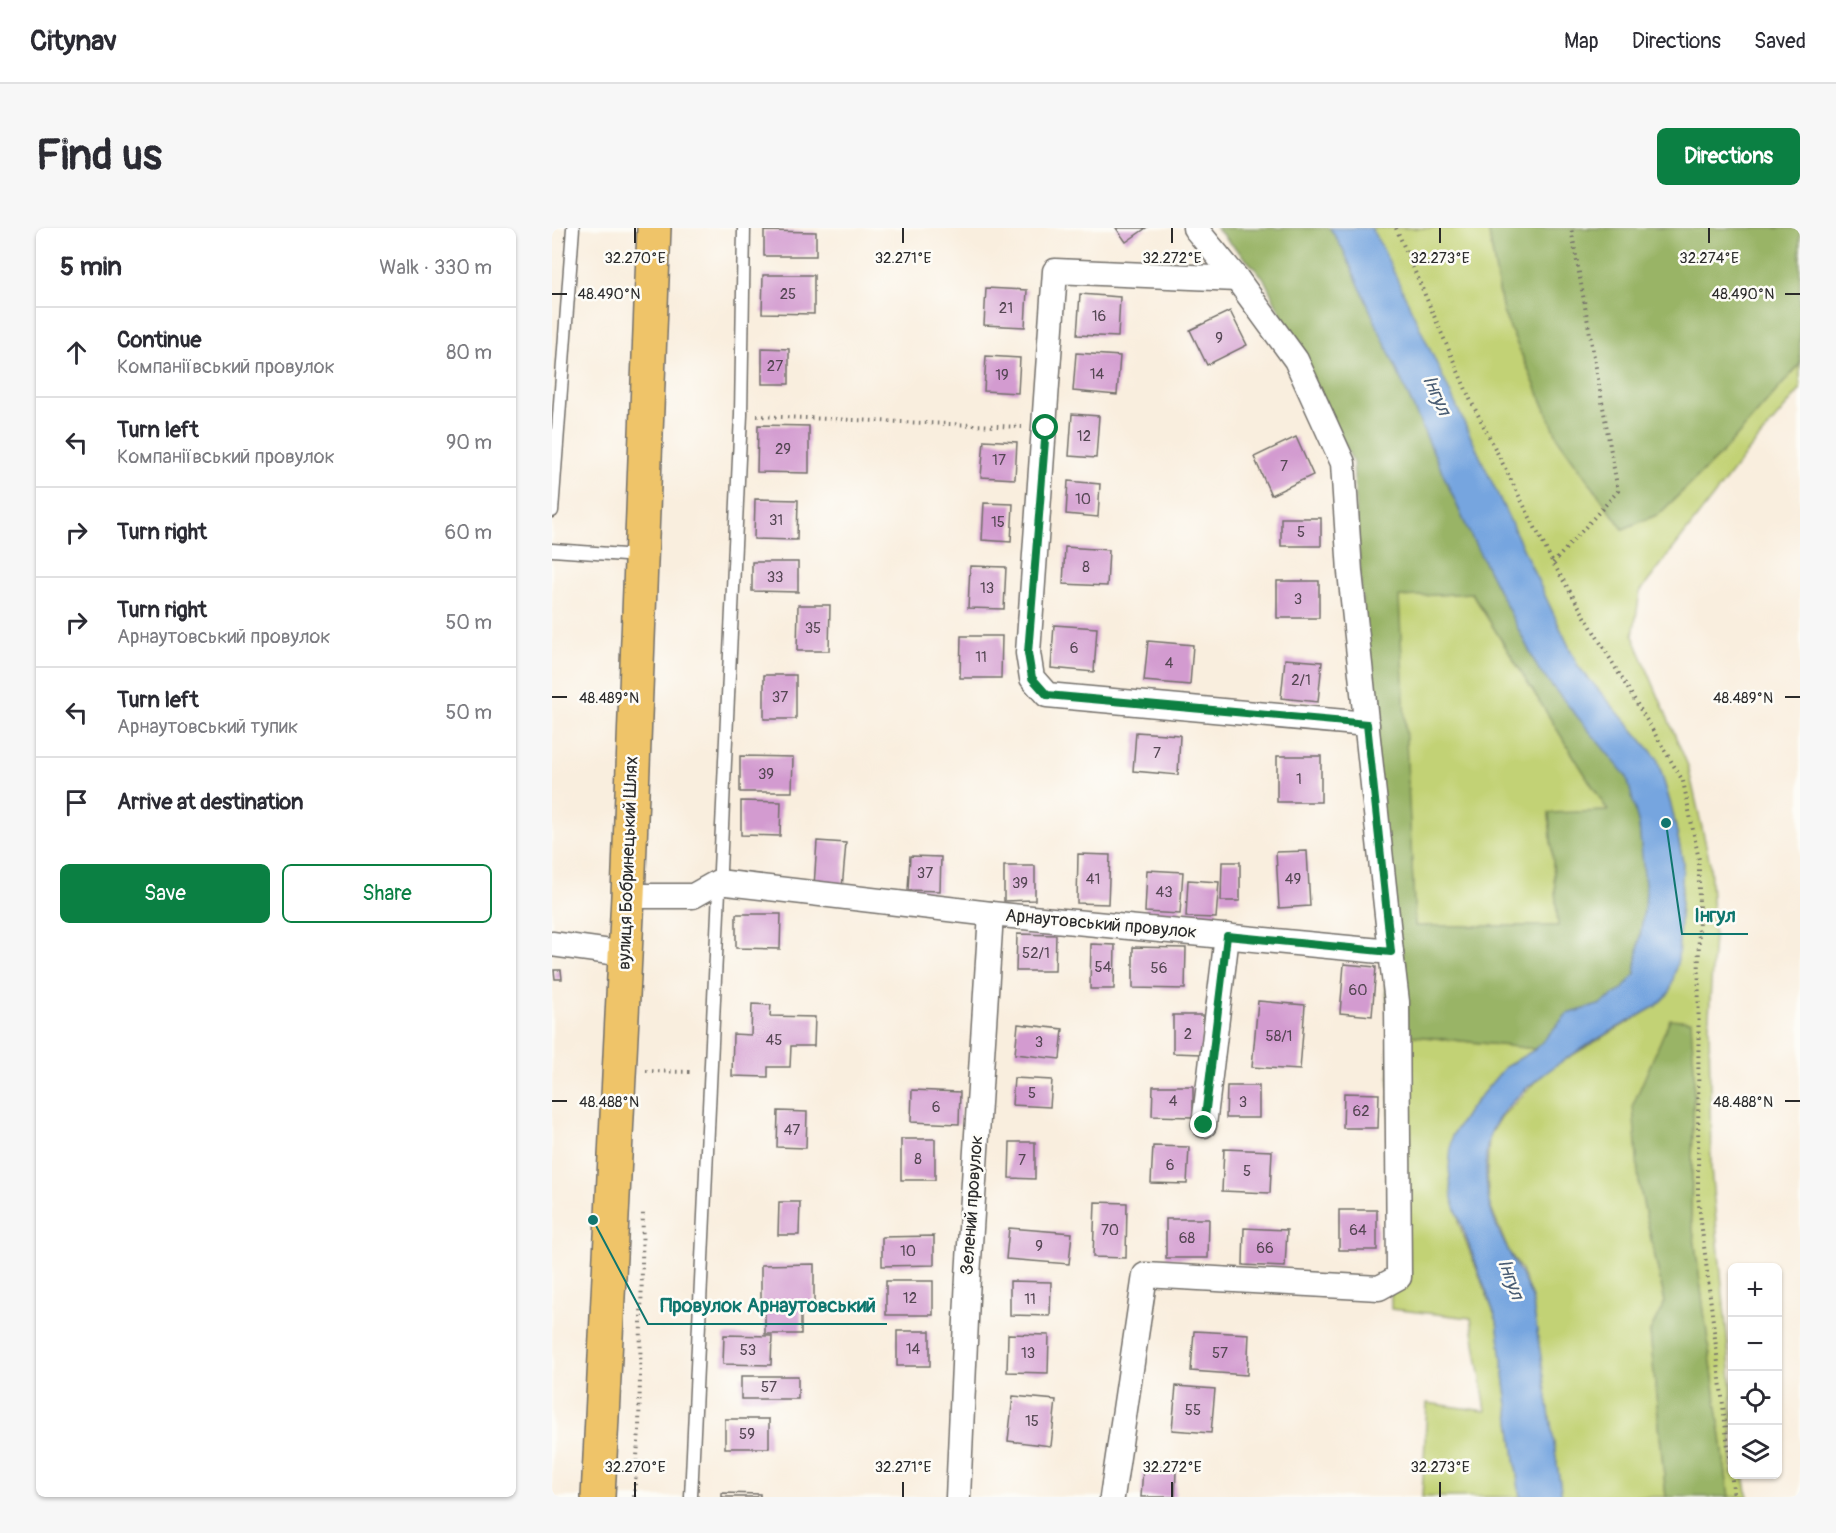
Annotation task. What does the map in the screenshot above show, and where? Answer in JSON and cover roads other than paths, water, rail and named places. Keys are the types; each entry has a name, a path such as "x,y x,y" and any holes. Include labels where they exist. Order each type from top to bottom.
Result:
{"main road":[{"name":"вулиця Бобринецький Шлях","path":"598,1497 637,1074 625,954 654,228"}],"street":[{"path":"1112,1497 1145,1275 1379,1288 1399,1277 1397,1002 1350,572 1343,463 1296,360 1237,279 1195,228"},
{"path":"1237,279 1055,271 1046,428 1028,653 1032,678 1047,695 1367,724"},
{"path":"628,896 693,896 718,882"},
{"name":"Арнаутовський провулок","path":"718,882 991,914 1391,952"},
{"name":"Зелений провулок","path":"958,1497 968,1276 991,914"},
{"path":"1204,1125 1227,936"},
{"path":"552,944 625,954"}],"lane":[{"path":"552,511 556,426 573,228"},
{"path":"691,1497 741,415 744,228"},
{"path":"552,550 640,556"}],"water":[{"path":"1330,228 1371,228 1383,249 1578,666 1657,758 1672,809 1683,862 1678,959 1670,992 1656,1006 1587,1045 1537,1080 1515,1099 1499,1118 1487,1145 1486,1178 1492,1215 1532,1298 1562,1497 1520,1497 1497,1321 1452,1199 1449,1168 1452,1136 1468,1111 1505,1067 1536,1049 1567,1014 1599,1005 1622,990 1635,974 1646,894 1639,826 1627,777 1539,670 1468,530 1343,249"}],"place":[{"name":"Інгул","path":"1666,823"},
{"name":"Провулок Арнаутовський","path":"593,1220"}]}
